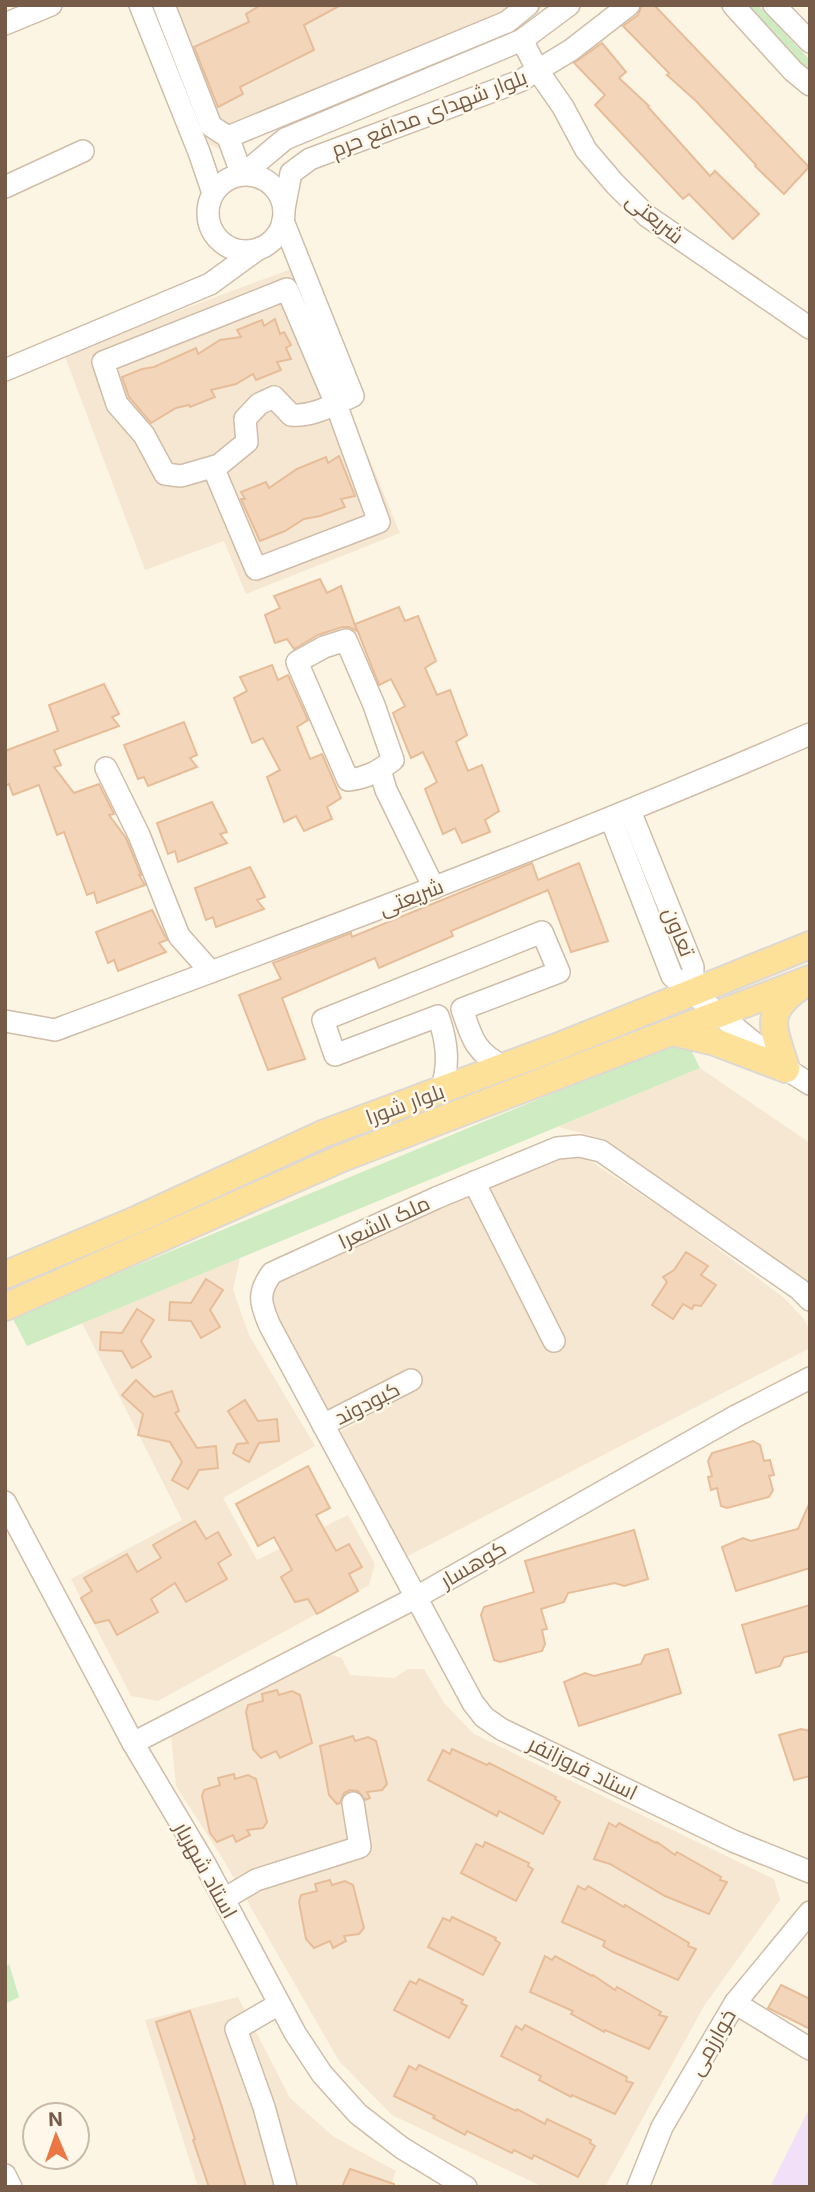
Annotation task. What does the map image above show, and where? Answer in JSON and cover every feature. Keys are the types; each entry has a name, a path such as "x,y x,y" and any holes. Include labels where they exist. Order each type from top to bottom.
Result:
{"main road":[{"name":"بلوار شورا","path":"5,1275 138,1219 325,1133 504,1067 810,945"},
{"name":"بلوار شورا","path":"5,1307 342,1158 810,980"},
{"path":"786,1069 772,1026 775,1014 785,998 810,980"},
{"path":"672,1032 715,1042 786,1069"}],"street":[{"path":"5,24 51,5"},
{"path":"139,5 213,193"},
{"path":"164,5 211,125 228,137 242,175"},
{"path":"228,137 507,22 528,5"},
{"name":"بلوار شهدای مدافع حرم","path":"242,175 285,139 522,40 569,5"},
{"name":"بلوار شهدای مدافع حرم","path":"283,215 291,173 310,159 500,89 538,71 571,50 629,5"},
{"path":"733,5 793,71 810,85"},
{"path":"774,5 810,42"},
{"name":"شریعتی","path":"522,40 586,150 646,216 810,328"},
{"path":"5,187 83,151"},
{"path":"213,467 256,569 379,522 336,404 287,289 103,362 117,404 144,435 165,474 181,476 219,465 247,442 245,419 259,404 274,397 291,415 306,416 336,404 353,396 283,215 281,197 274,187 254,175 230,178 213,193 208,206 212,232 221,242 232,248 245,251 258,249"},
{"path":"5,370 211,284 270,243 278,233 283,215"},
{"path":"346,640 374,705 393,760 380,770 364,778 348,780 297,662 324,647 346,640"},
{"name":"شریعتی","path":"5,1021 55,1030 434,888 620,815 810,734"},
{"path":"106,768 139,835 179,936 211,972"},
{"path":"380,770 386,790 434,888"},
{"name":"تعاون","path":"620,815 693,967 692,992"},
{"path":"542,932 559,972 462,1009 335,1055 323,1020 542,932"},
{"path":"692,992 786,1069 810,1084"},
{"path":"462,1009 473,1042 487,1058 504,1067"},
{"path":"438,1016 447,1041 446,1076 441,1090"},
{"name":"ملک الشعرا","path":"415,1598 262,1308 262,1287 272,1273 474,1182 557,1148 580,1146 601,1151 799,1289 810,1300"},
{"path":"474,1182 554,1341"},
{"name":"کوهسار","path":"133,1742 415,1598 736,1416 810,1378"},
{"name":"کبودوند","path":"323,1426 411,1380"},
{"name":"استاد شهریار","path":"5,1502 133,1742 224,1899 295,2033 322,2074 358,2113 402,2148 466,2187"},
{"name":"استاد فروزانفر","path":"415,1598 473,1703 484,1717 501,1729 733,1841 810,1872"},
{"path":"224,1899 256,1880 360,1847 353,1803"},
{"name":"خوارزمی","path":"638,2187 662,2127 735,2003 810,1912"},
{"path":"735,2003 810,2049"},
{"path":"279,2004 236,2029 264,2107 286,2187"},
{"path":"5,2175 10,2187"}],"shaded area":[{"path":"153,5 545,5 507,34 223,151 209,144"},
{"path":"291,269 400,533 246,594 224,541 145,570 64,354"},
{"path":"700,1068 810,1143 810,1285 772,1262 605,1139 558,1127"},
{"path":"578,1153 675,1217 783,1297 804,1319 810,1331 810,1348 406,1557 337,1434 422,1385 413,1372 328,1421 269,1310 268,1289 281,1274 559,1156"},
{"path":"240,1258 233,1290 249,1335 315,1446 223,1498 257,1560 348,1515 375,1564 369,1585 158,1701 131,1696 71,1579 182,1520 82,1323"},
{"path":"325,1653 342,1658 350,1675 394,1678 408,1669 424,1669 444,1703 474,1734 774,1879 780,1900 704,2006 605,2187 543,2187 392,2115 339,2061 223,1859 176,1786 171,1736"},
{"path":"238,1997 290,2098 334,2137 396,2171 390,2187 198,2187 145,2020"},
{"path":"810,2107 810,2187 770,2187"}],"green space":[{"path":"745,5 758,5 810,60 810,72 780,44"},
{"path":"687,1042 700,1068 27,1346 12,1317 599,1074"},
{"path":"9,1964 19,1997 5,2004 5,1967"}],"building":[{"path":"261,5 341,5 304,25 314,50 240,87 243,94 218,107 194,47 249,22 246,14"},
{"path":"642,5 654,5 809,167 784,194 696,101 667,75 669,73 623,26 638,15"},
{"path":"602,43 626,72 619,78 649,106 710,176 715,171 759,214 733,239 689,194 683,199 595,105 605,95 574,63"},
{"path":"275,319 280,334 284,332 291,345 286,348 291,359 277,362 281,370 256,380 253,374 236,384 211,390 215,397 190,407 176,408 151,423 129,397 122,377 154,367 196,348 198,354 220,340 241,337 237,330 262,320 264,326"},
{"path":"339,456 355,496 341,499 345,507 304,519 285,531 260,541 241,499 245,499 241,492 266,482 269,488 297,469 326,457 328,463"},
{"path":"320,579 327,593 341,586 357,631 342,627 318,635 294,649 287,639 275,643 265,615 280,608 274,596"},
{"path":"399,607 405,621 418,616 436,661 425,668 437,695 450,690 467,735 456,742 468,771 482,765 499,811 485,820 490,832 462,843 455,828 443,834 425,789 437,782 423,752 411,758 393,713 405,706 391,679 379,685 355,624"},
{"path":"272,665 278,680 288,675 308,720 297,727 310,759 322,754 341,798 327,807 332,819 304,831 296,816 284,822 267,777 280,770 263,738 252,743 234,698 247,691 240,677"},
{"path":"104,684 119,714 112,717 119,726 54,750 61,765 54,767 74,793 99,784 114,814 109,815 126,838 145,885 97,903 94,892 87,895 64,832 57,835 39,785 13,795 9,784 5,786 5,751 58,731 49,705"},
{"path":"184,722 197,755 190,758 197,767 148,786 144,777 138,779 124,745"},
{"path":"212,802 227,832 220,834 227,843 178,862 175,851 168,854 157,823"},
{"path":"532,863 538,880 579,863 608,941 571,952 548,890 451,931 453,936 379,968 375,958 282,998 305,1059 268,1070 239,995 281,979 273,963 351,933 352,937"},
{"path":"250,867 265,897 257,900 264,909 216,927 213,917 206,920 195,888"},
{"path":"152,910 167,940 159,943 166,952 118,971 114,960 108,963 96,932"},
{"path":"686,1252 708,1266 701,1275 716,1285 701,1306 694,1305 692,1309 683,1304 673,1319 652,1305 667,1282 663,1277 674,1270"},
{"path":"206,1279 223,1290 210,1310 220,1327 201,1338 191,1321 169,1320 170,1302 191,1303"},
{"path":"137,1309 154,1320 141,1341 151,1357 132,1368 122,1351 100,1350 101,1332 122,1333"},
{"path":"136,1380 154,1397 172,1391 179,1411 175,1413 197,1448 216,1446 218,1468 199,1470 188,1489 172,1480 182,1462 170,1442 138,1435 143,1414 122,1395"},
{"path":"245,1400 258,1421 277,1419 279,1441 259,1443 249,1462 233,1453 237,1444 248,1443 228,1411"},
{"path":"753,1441 760,1445 764,1461 770,1460 774,1475 769,1476 773,1490 769,1497 727,1508 721,1506 717,1488 711,1490 708,1477 712,1476 708,1461 712,1453"},
{"path":"308,1466 330,1508 316,1515 336,1551 349,1544 362,1567 349,1574 358,1591 317,1614 308,1599 295,1602 281,1577 292,1570 274,1537 258,1546 236,1504"},
{"path":"810,1502 810,1568 736,1591 722,1547 743,1538 751,1541 798,1529"},
{"path":"195,1521 206,1539 218,1532 231,1555 218,1563 227,1579 186,1602 175,1583 151,1599 158,1612 117,1635 109,1620 95,1623 81,1598 92,1591 84,1578 127,1554 137,1572 161,1558 153,1545"},
{"path":"634,1530 648,1579 624,1586 615,1583 568,1593 564,1602 541,1609 547,1629 542,1630 545,1644 542,1651 500,1662 494,1660 481,1615 484,1607 534,1592 525,1561"},
{"path":"810,1605 810,1651 784,1657 780,1666 756,1673 742,1625"},
{"path":"668,1649 681,1693 579,1726 564,1682 585,1673 594,1676 641,1664 645,1655"},
{"path":"277,1690 279,1695 292,1691 300,1695 312,1743 280,1758 276,1751 261,1758 253,1749 246,1712 248,1705 263,1701 262,1694"},
{"path":"801,1729 810,1731 810,1776 794,1780 779,1735"},
{"path":"353,1736 355,1741 368,1737 376,1741 387,1784 382,1790 367,1792 370,1798 365,1800 358,1791 350,1790 344,1793 337,1804 329,1795 320,1746"},
{"path":"452,1749 487,1765 489,1763 556,1797 560,1802 543,1834 499,1811 497,1816 428,1780 443,1750 450,1754"},
{"path":"234,1774 235,1779 248,1775 256,1779 267,1822 263,1828 247,1830 250,1835 236,1842 233,1835 217,1842 210,1833 202,1796 204,1790 220,1785 218,1778"},
{"path":"609,1823 616,1827 619,1823 657,1842 675,1855 677,1852 727,1882 709,1914 665,1896 610,1864 594,1859"},
{"path":"485,1842 529,1863 528,1866 533,1869 516,1901 461,1873 476,1844 483,1847"},
{"path":"330,1880 332,1885 345,1881 353,1885 364,1928 359,1934 344,1936 346,1941 333,1948 330,1941 314,1948 306,1939 299,1902 301,1895 317,1891 315,1884"},
{"path":"578,1886 585,1890 588,1886 624,1907 625,1905 696,1949 678,1980 613,1952 603,1946 605,1941 562,1922"},
{"path":"452,1917 496,1938 500,1943 483,1975 428,1947 443,1918 450,1921"},
{"path":"545,1956 552,1960 555,1956 593,1975 615,1990 617,1987 661,2012 659,2015 667,2017 649,2049 605,2030 604,2032 571,2014 573,2011 530,1992"},
{"path":"419,1979 463,2000 461,2003 467,2006 449,2038 394,2010 410,1981 416,1984"},
{"path":"781,1985 810,1999 810,2029 768,2008"},
{"path":"190,2011 246,2187 209,2187 193,2140 195,2139 156,2022"},
{"path":"525,2025 627,2077 626,2081 633,2083 615,2114 572,2095 571,2097 539,2080 541,2076 501,2056 516,2026 522,2030"},
{"path":"419,2065 545,2124 547,2119 591,2140 590,2143 595,2146 578,2177 534,2155 532,2159 514,2150 512,2153 467,2131 465,2135 433,2118 435,2116 394,2096 409,2066 416,2070"},
{"path":"350,2169 394,2184 394,2187 342,2187"}]}
